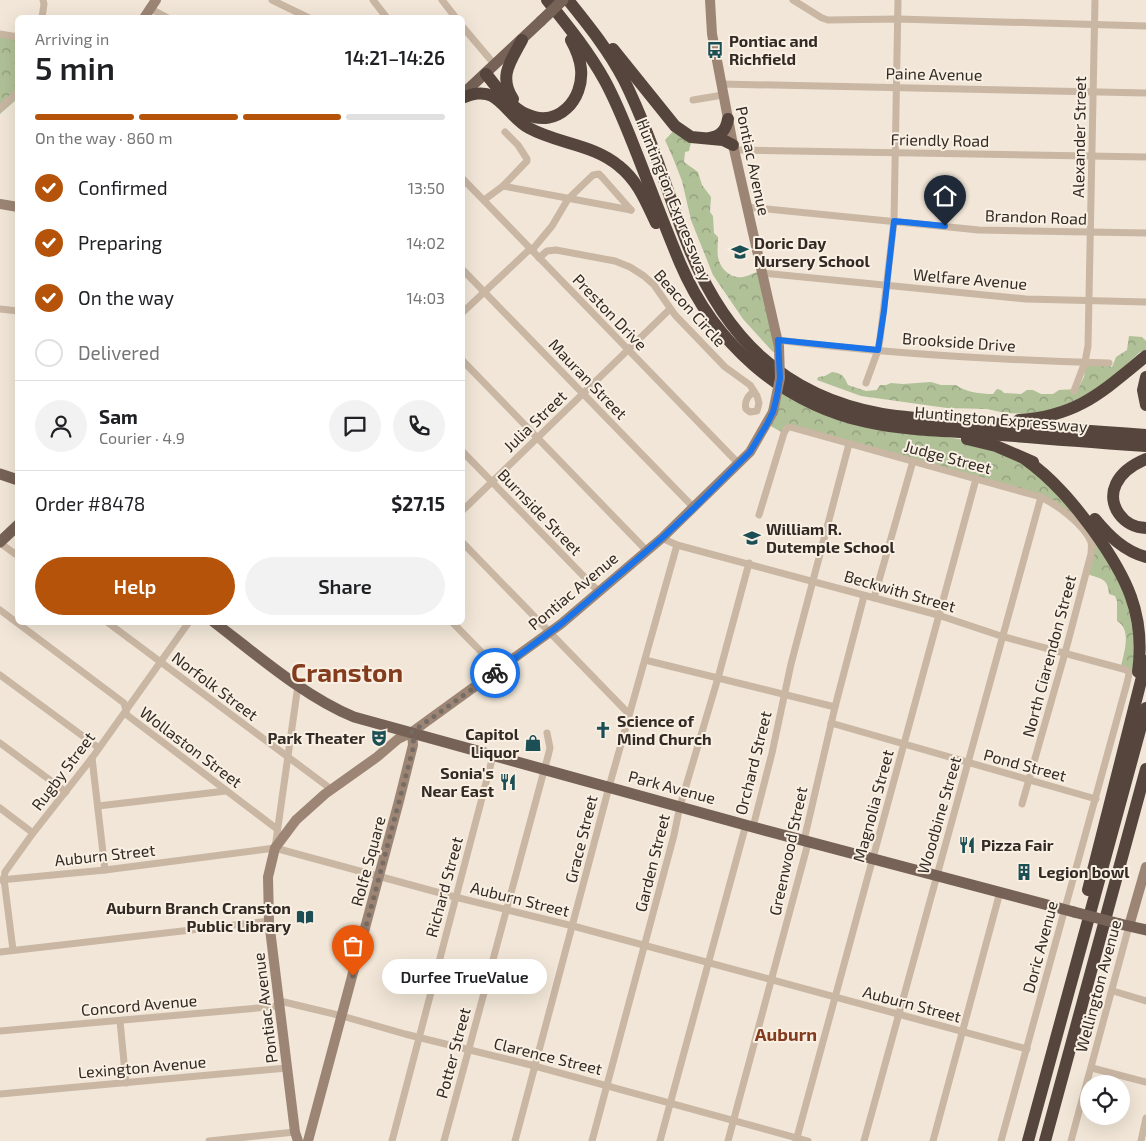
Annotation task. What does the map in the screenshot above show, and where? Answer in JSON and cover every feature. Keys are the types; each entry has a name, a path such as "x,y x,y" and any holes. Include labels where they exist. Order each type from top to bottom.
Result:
{"highway":[{"path":"488,72 519,110 533,117 554,117 567,109 576,97 581,76 580,64 577,52 546,0"},
{"name":"Huntington Expressway","path":"546,0 590,56 611,92 680,263 701,304 720,331 740,354 764,375 790,392 819,406 848,417 879,424 1146,446"},
{"path":"572,5 598,31 675,126 691,136 723,140 734,147"},
{"name":"Huntington Expressway","path":"572,5 602,43 623,80 638,113 700,274 714,301 739,335 777,370 822,396 877,412 934,419 1146,435"},
{"path":"522,40 507,69 506,85 518,105 533,117"},
{"path":"488,72 486,86 512,116 527,127 596,152 625,171 641,193 678,270 701,304"},
{"path":"465,96 485,93 498,100"},
{"path":"705,139 721,134 726,128 728,119"},
{"path":"1102,392 1146,350"},
{"path":"934,419 1006,420 1037,418 1072,409 1102,392 1146,356"},
{"path":"1146,377 1143,390 1146,405"},
{"path":"900,427 986,443 1006,449 1042,467 1062,482 1115,542 1128,550 1146,557"},
{"path":"1025,459 1058,486 1085,518 1122,573 1137,613 1140,638 1138,671 1112,792"},
{"path":"1146,459 1134,464 1124,473 1116,485 1114,498 1117,511 1122,519 1132,525 1146,528"},
{"path":"1051,1058 1090,883 1146,660"},
{"path":"1028,1141 1146,708"},
{"path":"1045,1141 1145,773"}],"main road":[{"path":"465,93 562,0"},
{"name":"Pontiac Avenue","path":"296,1136 269,921 268,883 275,848 296,820 331,790 398,739 412,732 550,632 662,538 750,452 773,412 780,378 779,344 728,119 712,34 710,0"},
{"path":"0,204 15,206"},
{"path":"0,474 15,478"},
{"path":"0,543 15,528"},
{"name":"Park Avenue","path":"218,625 312,696 340,712 354,717 750,826 1146,930"},
{"name":"Rolfe Square","path":"308,1141 414,745 412,732"},
{"name":"Wellington Avenue","path":"1125,925 1146,867"}],"street":[{"path":"42,15 43,0"},
{"path":"272,0 303,15"},
{"path":"372,0 384,15"},
{"path":"442,0 454,15"},
{"path":"793,0 828,20 898,19 1146,26"},
{"path":"866,383 878,350 894,221 898,0"},
{"name":"Alexander Street","path":"1074,391 1085,362 1088,346 1095,0"},
{"path":"150,9 162,15"},
{"path":"465,31 488,72"},
{"path":"0,34 15,36"},
{"name":"Paine Avenue","path":"721,84 896,86 1146,93"},
{"path":"0,108 15,95"},
{"path":"693,100 724,95"},
{"path":"484,200 503,186 525,164 527,159 518,145 505,132"},
{"name":"Friendly Road","path":"734,147 895,153 1146,157"},
{"path":"465,309 531,249 552,226 568,199 593,175 599,174 632,210 568,199 503,186"},
{"name":"Preston Drive","path":"465,181 739,464"},
{"name":"Brandon Road","path":"747,207 979,230 1146,233"},
{"name":"Beacon Circle","path":"539,258 547,251 556,250 606,259 637,271 654,286 670,309 725,367 746,381 754,392"},
{"name":"Mauran Street","path":"465,272 694,508"},
{"name":"Welfare Avenue","path":"762,272 1026,299 1146,302"},
{"path":"0,309 15,311"},
{"name":"Julia Street","path":"465,508 670,309"},
{"name":"Brookside Drive","path":"779,344 1040,362 1109,363"},
{"path":"465,363 646,550"},
{"name":"Judge Street","path":"760,515 784,433 790,427 1040,496 1059,507 1070,517 1082,529 1091,543"},
{"name":"Orchard Street","path":"660,1141 745,828 754,823 812,581 849,444"},
{"name":"Burnside Street","path":"465,454 598,591"},
{"path":"874,598 913,461"},
{"name":"Magnolia Street","path":"796,1139 976,479"},
{"name":"Woodbine Street","path":"864,1141 1040,496"},
{"name":"Beckwith Street","path":"662,538 677,545 938,615 1001,636 1127,670 1128,674"},
{"path":"0,543 15,554"},
{"name":"North Ciarendon Street","path":"1022,804 1065,653 1091,554 1091,543"},
{"path":"465,545 629,714"},
{"name":"Grace Street","path":"515,1141 609,787 677,545"},
{"name":"Garden Street","path":"592,1141 674,835 680,806 718,678 748,564"},
{"name":"Greenwood Street","path":"728,1141 805,855 807,841 805,836 831,723 864,596"},
{"name":"Wollaston Street","path":"0,610 15,621"},
{"name":"Wollaston Street","path":"20,625 124,703 127,715 277,829"},
{"name":"Norfolk Street","path":"111,625 331,790"},
{"name":"Rugby Street","path":"2,878 33,833 92,758 125,709 187,625"},
{"path":"455,625 499,670"},
{"path":"645,660 835,707"},
{"name":"Doric Avenue","path":"1002,1141 1027,1049 1069,910 1128,674"},
{"path":"0,675 99,748"},
{"path":"275,848 298,685"},
{"name":"Pond Street","path":"831,723 1096,799"},
{"name":"Potter Street","path":"444,1141 550,748 547,733"},
{"path":"0,743 66,792"},
{"name":"Richard Street","path":"392,1141 493,756"},
{"path":"92,758 106,870"},
{"path":"98,806 226,791"},
{"path":"0,808 33,833"},
{"name":"Auburn Street","path":"2,878 106,870 275,848 456,897 573,926 1027,1049"},
{"path":"2,878 13,950"},
{"path":"933,1141 1000,892"},
{"path":"0,952 269,921"},
{"name":"Wellington Avenue","path":"1072,1141 1113,991 1125,925"},
{"path":"1113,991 1146,1001"},
{"name":"Clarence Street","path":"280,1003 342,1016 419,1038 535,1066 808,1141"},
{"name":"Concord Avenue","path":"0,1031 120,1021 280,1003"},
{"path":"120,1021 126,1083"},
{"name":"Lexington Avenue","path":"0,1094 287,1068"},
{"path":"1092,1068 1146,1082"},
{"path":"1141,1141 1146,1118"},
{"path":"209,1141 296,1136"}],"green space":[{"path":"0,36 15,38 15,101 0,114"},
{"path":"676,128 692,138 689,151 685,152 684,162 698,172 702,185 711,197 710,212 713,216 714,233 718,237 718,255 721,265 730,275 739,277 761,271 780,356 772,351 743,319 713,275 691,220 682,181 665,140"},
{"path":"1129,336 1142,337 1146,341 1146,350 1140,352 1105,384 1073,406 1039,414 1005,413 987,409 947,408 861,396 817,380 818,377 832,372 842,376 848,385 866,391 877,390 880,385 891,383 931,382 941,385 956,385 968,391 983,394 993,394 997,389 1004,393 1021,394 1027,390 1033,390 1041,394 1053,394 1059,390 1078,389 1084,377 1086,364 1112,367 1116,357 1127,350"},
{"path":"779,392 921,433 978,442 1035,465 1128,585 1139,676 1121,666 1126,635 1122,625 1117,621 1117,601 1115,596 1109,594 1107,585 1103,580 1087,574 1091,542 1054,503 789,428 783,433 769,425"}],"way so far":[{"path":"353,976 414,745 412,732 495,673"}],"place":[{"name":"Pontiac and Richfield","path":"715,50"},
{"name":"Doric Day Nursery School","path":"740,252"},
{"name":"William R. Dutemple School","path":"752,538"},
{"name":"Science of Mind Church","path":"603,730"},
{"name":"Park Theater","path":"379,738"},
{"name":"Capitol Liquor","path":"533,743"},
{"name":"Sonia's Near East","path":"508,782"},
{"name":"Pizza Fair","path":"967,845"},
{"name":"Legion bowl","path":"1024,872"},
{"name":"Auburn Branch Cranston Public Library","path":"305,917"},
{"name":"Durfee TrueValue","path":"353,976"}],"district":[{"name":"Cranston","path":"347,673"},
{"name":"Auburn","path":"786,1035"}],"route":[{"path":"495,673 561,624 662,538 750,452 773,412 780,378 778,340 878,350 894,221 945,226"}]}
